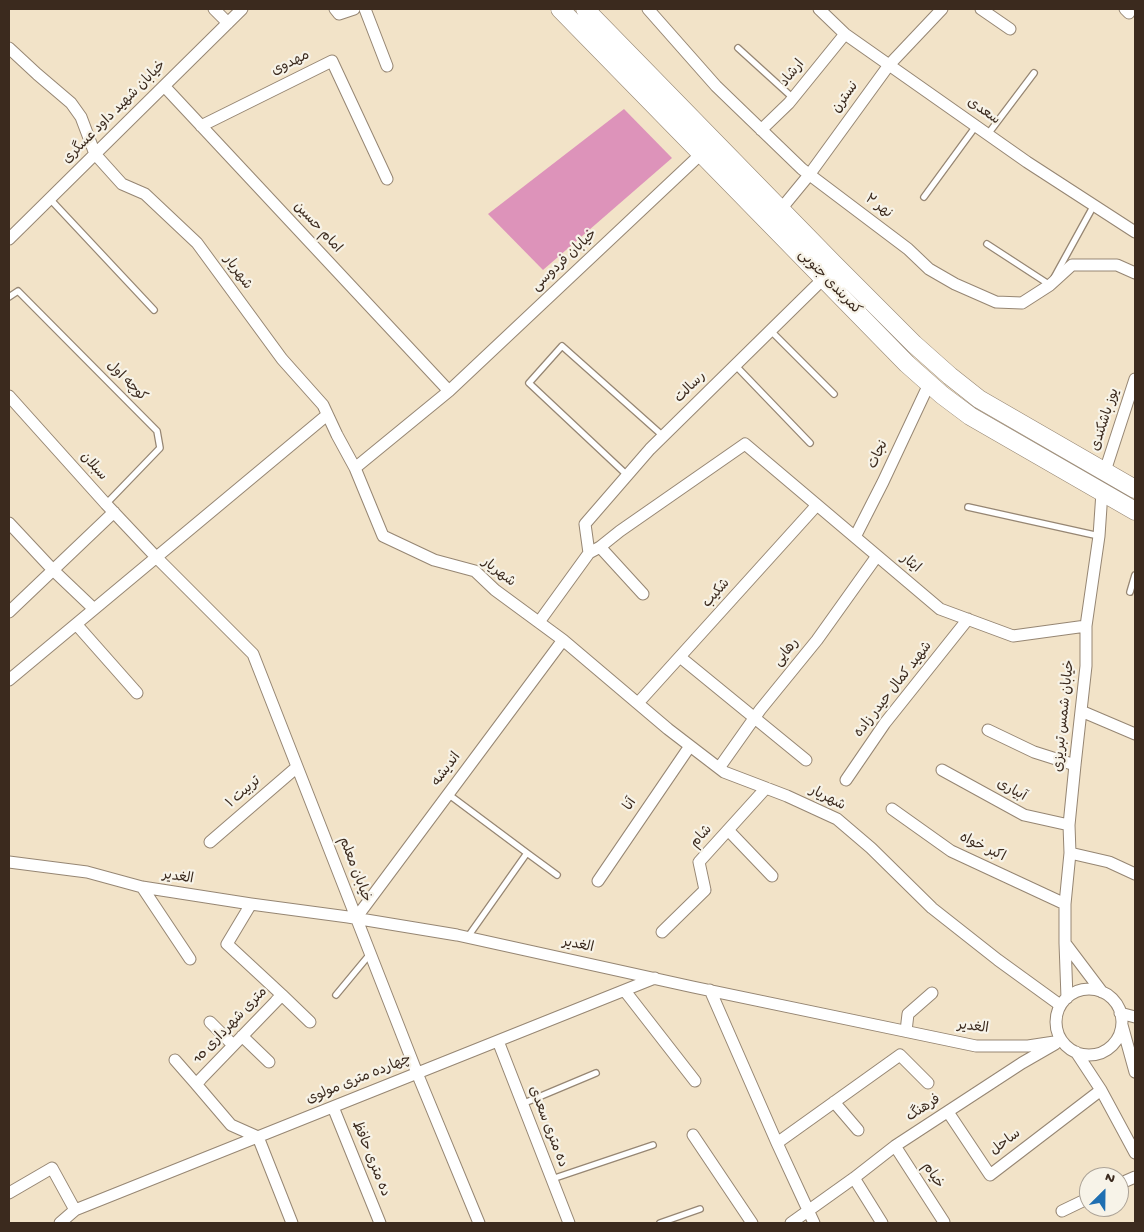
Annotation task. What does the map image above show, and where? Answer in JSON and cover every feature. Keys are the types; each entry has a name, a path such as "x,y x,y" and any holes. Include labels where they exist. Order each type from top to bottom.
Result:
{"main road":[{"name":"کمربندی جنوبی","path":"560,9 907,364 929,384 970,416 1135,510"},
{"name":"کمربندی جنوبی","path":"585,9 914,344 950,376 979,399 1135,489"},
{"path":"1102,492 1105,471"}],"street":[{"path":"214,9 228,23"},
{"name":"خیابان شهید داود عسگری","path":"9,239 242,9"},
{"path":"335,9 339,14 354,9"},
{"path":"365,9 387,66"},
{"name":"نهر ۲","path":"648,9 716,86 802,169 908,249 929,269 955,284 996,302 1022,303 1050,284 1072,265 1117,265 1135,273"},
{"name":"سعدی","path":"819,9 845,34 1027,162 1135,232"},
{"name":"نسترن","path":"781,209 809,175 889,65 942,9"},
{"path":"981,9 1010,29"},
{"name":"ارشاد","path":"761,130 793,98 845,34"},
{"name":"شهریار","path":"9,48 36,74 71,103 82,117 95,154 122,184 145,194 197,243 282,359 323,405 355,468 383,536 434,560 475,571 495,590 563,640 668,729 718,768 837,819 871,848 932,908 998,960 1064,1002"},
{"name":"مهدوی","path":"201,126 332,61 387,179"},
{"name":"امام حسین","path":"164,86 449,391"},
{"name":"خیابان فردوسی","path":"355,468 449,391 702,153"},
{"name":"رسالت","path":"589,553 584,524 650,449 824,278"},
{"name":"یوز باشکندی","path":"1105,471 1135,379"},
{"name":"نجات","path":"855,537 929,384"},
{"name":"سبلان","path":"9,396 156,557"},
{"path":"9,680 327,415"},
{"name":"ایثار","path":"600,546 745,444 940,609 1013,636 1086,626"},
{"name":"خیابان شمس تبریزی","path":"1064,1002 1065,904 1070,853 1074,765 1086,666 1086,626 1099,536 1102,492"},
{"name":"شکیب","path":"638,703 817,505"},
{"path":"9,612 114,512"},
{"path":"9,523 53,570 94,609"},
{"path":"539,622 589,553 600,546 643,594"},
{"name":"رهایی","path":"718,768 754,718 817,640 877,556"},
{"name":"خیابان معلم","path":"156,557 253,654 417,1073 479,1223"},
{"name":"شهید کمال حیدر زاده","path":"846,780 885,723 968,619"},
{"path":"76,624 137,693"},
{"name":"اندیشه","path":"356,918 563,640"},
{"path":"680,657 806,760"},
{"path":"1081,711 1135,734"},
{"path":"988,730 1034,752 1074,765"},
{"name":"آنا","path":"598,881 690,746"},
{"name":"تربیت ۱","path":"210,842 297,767"},
{"name":"آبیاری","path":"942,770 1024,816 1070,825"},
{"name":"شام","path":"662,932 705,890 699,862 766,788"},
{"name":"اکبر خواه","path":"892,809 951,851 1065,904"},
{"path":"728,830 772,876"},
{"path":"1070,853 1109,862 1135,874"},
{"name":"الغدیر","path":"9,862 88,872 142,887 356,918 467,938 976,1046 1028,1046 1061,1041"},
{"path":"142,887 190,959"},
{"name":"10 متری شهرداری","path":"250,904 227,944 282,995 196,1084 231,1125 258,1137"},
{"path":"1065,944 1102,992"},
{"name":"چهارده متری مولوی","path":"60,1223 75,1210 655,978"},
{"path":"1121,1017 1121,1031 1117,1040 1104,1052 1094,1055 1086,1055 1068,1048 1061,1041 1056,1023 1057,1014 1064,1002 1083,989 1102,992 1116,1003 1121,1017 1135,1072"},
{"path":"624,990 695,1081"},
{"path":"710,990 814,1223"},
{"path":"906,1031 908,1014 932,993"},
{"path":"282,995 310,1022"},
{"path":"1121,1017 1135,1017"},
{"path":"210,1022 233,1045"},
{"path":"176,1060 196,1084 242,1036 269,1062"},
{"name":"ده متری سعدی","path":"498,1041 569,1223"},
{"name":"فرهنگ","path":"791,1223 896,1146 1022,1064 1061,1041"},
{"path":"1076,1052 1101,1090 1135,1153"},
{"path":"777,1143 900,1055 928,1082"},
{"name":"ساحل","path":"948,1112 990,1175 1101,1090"},
{"path":"834,1102 858,1130"},
{"name":"ده متری حافظ","path":"333,1107 380,1223"},
{"path":"693,1135 752,1223"},
{"path":"258,1137 288,1222"},
{"name":"خیام","path":"896,1146 944,1222"},
{"path":"9,1193 52,1168 75,1210"},
{"path":"854,1178 882,1223"},
{"path":"1062,1210 1079,1202"}],"lane":[{"path":"738,48 793,98"},
{"path":"988,134 1034,73"},
{"path":"924,197 976,126"},
{"path":"50,199 154,310"},
{"path":"988,244 1050,284 1094,205"},
{"name":"کوچه اول","path":"9,297 18,291 157,431 160,448 106,504"},
{"path":"770,330 834,394"},
{"path":"628,474 529,383 562,346 663,436"},
{"path":"735,366 810,443"},
{"path":"968,507 1099,536"},
{"path":"1130,592 1135,575"},
{"path":"448,794 557,875"},
{"path":"467,938 527,853"},
{"path":"336,996 370,954"},
{"path":"522,1104 596,1073"},
{"path":"552,1179 653,1144"},
{"path":"660,1223 700,1209"}],"building":[{"path":"624,109 672,158 543,270 488,214"}]}
